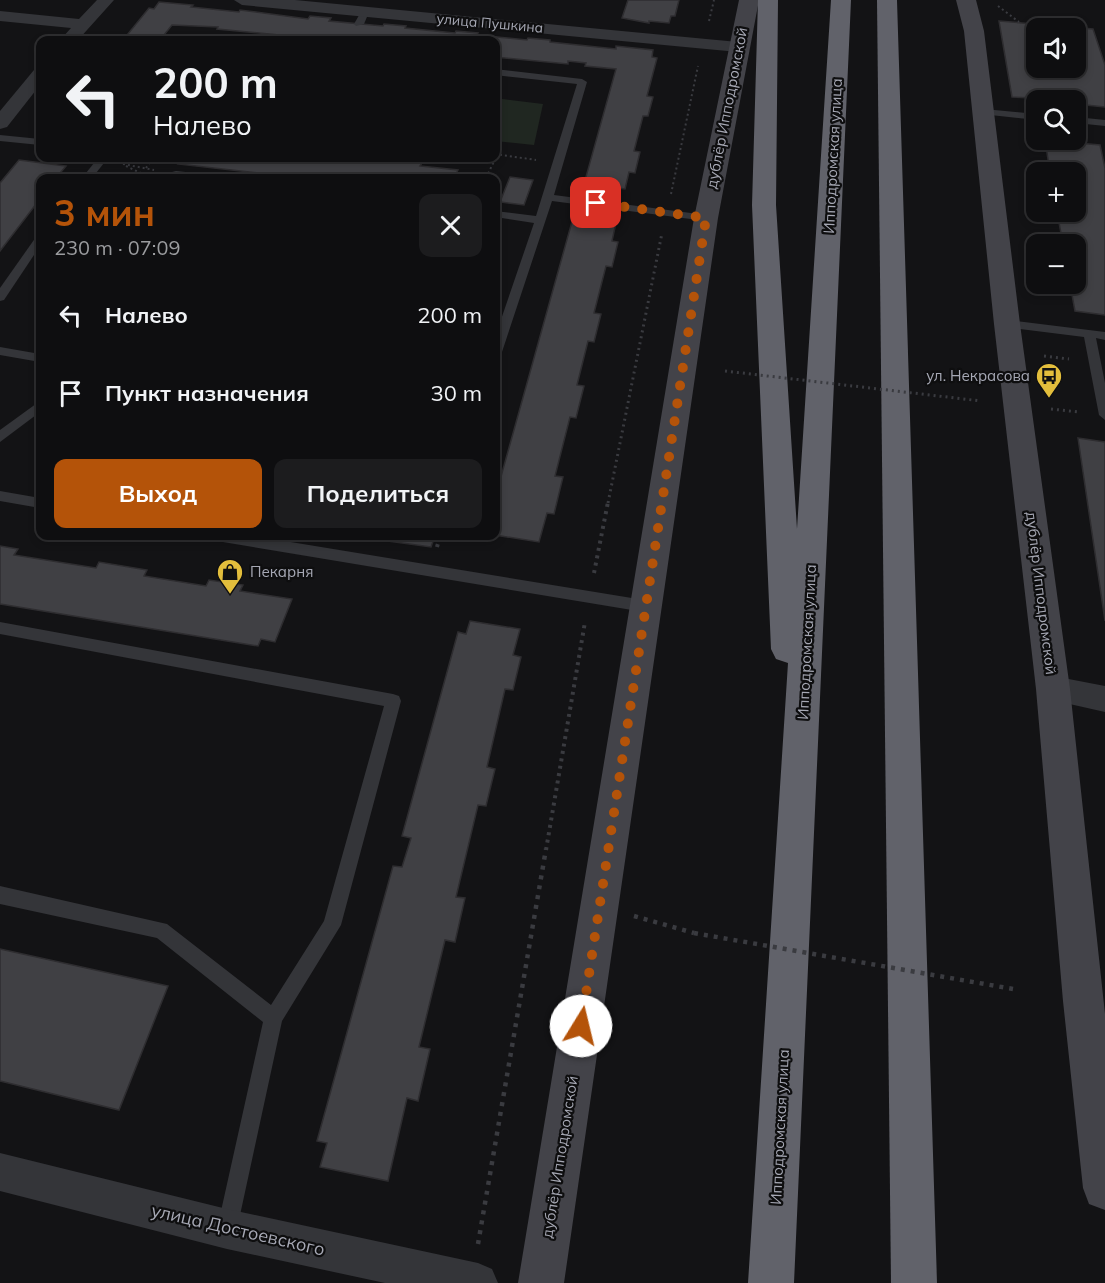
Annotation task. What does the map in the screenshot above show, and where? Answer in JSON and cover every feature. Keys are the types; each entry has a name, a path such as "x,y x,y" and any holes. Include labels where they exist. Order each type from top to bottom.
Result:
{"highway":[{"path":"768,0 764,205 797,818"},
{"name":"Ипподромская улица","path":"771,1283 841,0"},
{"path":"887,0 914,1283"}],"street":[{"path":"72,36 106,0"},
{"name":"улица Пушкина","path":"242,0 362,18 738,47"},
{"name":"дублёр Ипподромской","path":"541,1283 644,606 706,218 749,0"},
{"name":"дублёр Ипподромской","path":"966,0 974,32 1007,324 1053,689 1083,1001 1105,1188"},
{"path":"0,16 82,24"},
{"path":"0,123 36,79"},
{"path":"1053,689 1105,699"},
{"name":"улица Достоевского","path":"0,1172 227,1229 475,1282"}],"lane":[{"path":"500,73 582,82 560,163 500,340"},
{"path":"984,112 1026,116"},
{"path":"1086,121 1105,123"},
{"path":"0,138 36,142"},
{"path":"90,174 100,162"},
{"path":"548,196 706,218"},
{"path":"500,215 539,220"},
{"path":"0,297 36,246"},
{"path":"1007,324 1105,336"},
{"path":"1089,333 1104,415"},
{"path":"0,351 36,357"},
{"path":"0,437 36,409"},
{"path":"0,496 36,502"},
{"path":"271,540 644,606"},
{"path":"0,628 393,701 332,926 273,1018 227,1229"},
{"path":"0,895 161,930 273,1018"}],"path":[{"path":"475,1282 590,598 666,213 714,0"},
{"path":"997,5 1019,22"},
{"path":"500,155 560,163"},
{"path":"146,168 150,162"},
{"path":"142,174 123,164 176,174"},
{"path":"725,371 981,401"},
{"path":"1040,408 1104,415"},
{"path":"629,915 694,933 1013,989"}],"shaded area":[{"path":"500,99 543,104 534,145 500,142"}],"building":[{"path":"628,0 679,0 675,16 671,16 669,23 649,21 649,23 622,18"},
{"path":"159,2 308,19 310,16 331,18 329,21 406,26 405,28 455,33 456,31 478,33 477,35 487,36 289,36 217,29 218,27 172,25 163,36 126,36 149,8 154,9"},
{"path":"999,21 1026,23 1026,78 1086,78 1086,28 1093,29 1105,65 1105,107 1086,105 1086,90 1026,90 1026,98 1012,97"},
{"path":"500,37 550,40 550,42 616,49 616,46 653,50 652,57 657,58 647,96 653,97 648,116 643,116 634,151 640,152 635,173 629,172 625,189 584,184 616,69 585,66 586,63 568,61 568,64 500,57"},
{"path":"1086,144 1100,145 1105,168 1105,315 1075,311 1072,294 1086,294 1086,234 1061,234 1059,222 1086,222 1086,162 1048,162 1047,150 1086,150"},
{"path":"19,160 66,166 59,174 36,174 36,204 0,251 0,183"},
{"path":"180,162 413,162 422,163 420,166 458,170 456,174 267,174 178,164"},
{"path":"510,177 533,180 524,205 500,202"},
{"path":"573,218 616,223 612,241 618,242 612,267 606,266 594,313 601,314 594,342 588,341 577,385 584,386 576,418 570,417 555,476 563,477 554,514 547,513 539,542 500,536 500,480"},
{"path":"1078,438 1105,442 1105,621"},
{"path":"380,540 434,540 431,547"},
{"path":"0,546 18,549 14,555 96,568 99,562 147,570 144,576 206,586 209,580 243,585 240,591 292,599 275,642 261,639 258,646 0,604"},
{"path":"470,621 520,629 513,655 521,657 513,690 505,689 487,767 495,769 486,806 478,805 456,897 465,898 455,942 445,940 419,1047 430,1049 418,1101 407,1098 388,1181 320,1167 327,1143 317,1141 393,866 402,867 411,838 402,836 458,632 466,634"},
{"path":"0,949 168,986 119,1110 0,1081"}],"place":[{"name":"ул. Некрасова","path":"1049,399"},
{"name":"Пекарня","path":"230,595"}],"route":[{"path":"581,1026 644,606 706,218 596,203"}]}
